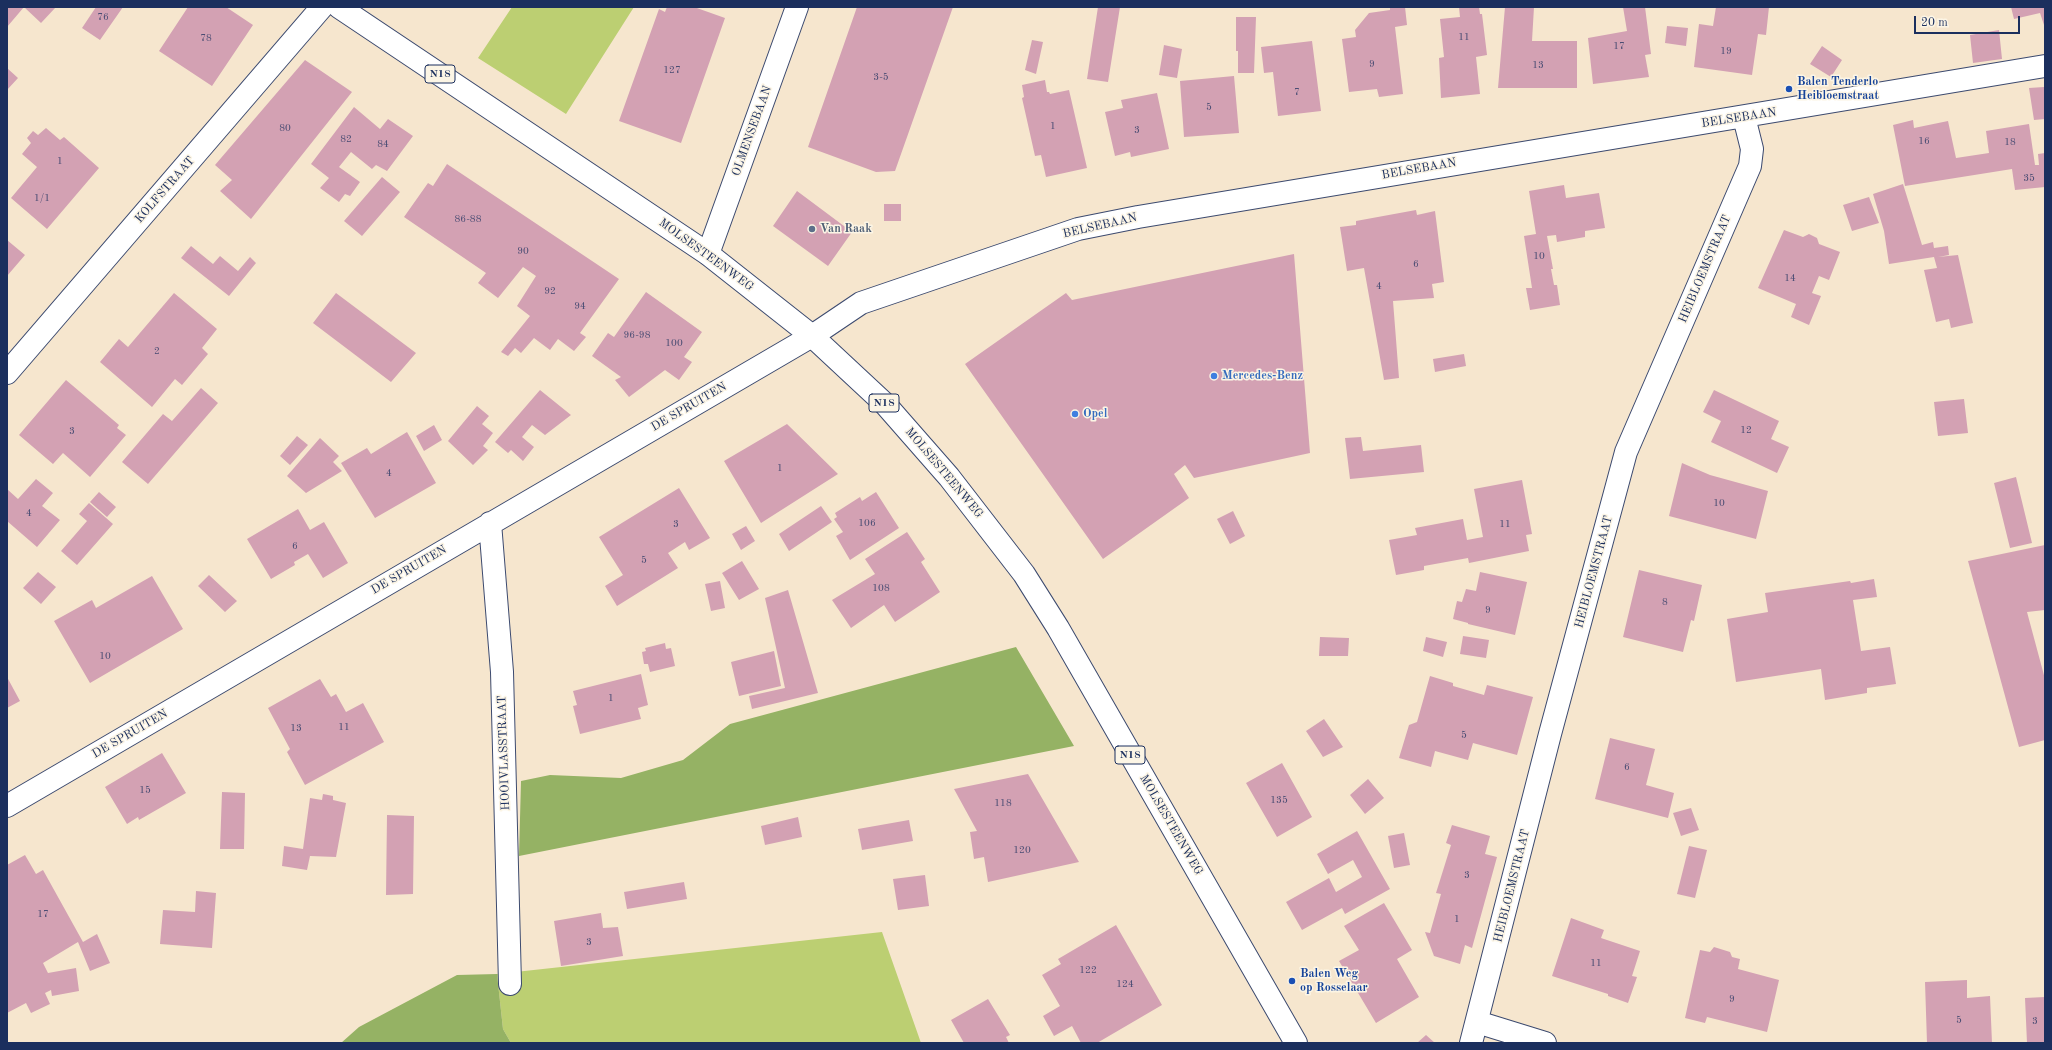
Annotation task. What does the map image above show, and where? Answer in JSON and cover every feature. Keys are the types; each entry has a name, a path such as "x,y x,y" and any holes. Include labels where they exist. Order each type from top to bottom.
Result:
{"street":[{"name":"KOLFSTRAAT","path":"7,373 322,7"},
{"name":"MOLSESTEENWEG","path":"339,7 708,254 812,336 890,409 949,477 1024,574 1058,628 1296,1043"},
{"name":"OLMENSEBAAN","path":"708,254 797,7"},
{"name":"BELSEBAAN","path":"812,336 861,303 1078,229 1146,215 2045,66"},
{"name":"HEIBLOEMSTRAAT","path":"1471,1043 1550,734 1626,452 1750,166 1752,149 1744,117"},
{"name":"DE SPRUITEN","path":"7,806 812,336"},
{"name":"HOOIVLASSTRAAT","path":"490,523 502,672 510,984"},
{"path":"1477,1022 1545,1043"}],"green space":[{"path":"512,7 634,7 566,114 478,58"},
{"path":"1016,647 1074,746 519,856 521,781 550,775 621,778 683,760 730,724"},
{"path":"882,932 921,1043 511,1043 503,1029 497,974"},
{"path":"497,974 503,1029 511,1043 341,1043 359,1027 457,975"}],"building":[{"path":"7,7 24,7 7,27"},
{"path":"24,7 56,7 41,23"},
{"path":"96,7 123,7 100,40 82,28"},
{"path":"188,7 226,7 253,25 212,86 159,51"},
{"path":"667,7 694,7 725,18 681,143 619,121 659,9 665,12"},
{"path":"857,7 953,7 895,171 876,172 808,147"},
{"path":"1098,7 1120,7 1108,82 1087,79"},
{"path":"1390,7 1405,7 1407,25 1395,27 1403,94 1379,97 1377,89 1349,92 1342,39 1356,37 1355,30 1369,13 1390,10"},
{"path":"1459,7 1479,7 1480,14 1482,14 1487,55 1476,57 1480,94 1441,98 1439,58 1444,57 1440,19 1460,17"},
{"path":"1505,7 1534,7 1532,41 1577,41 1577,88 1498,88"},
{"path":"1623,7 1645,7 1651,54 1645,55 1649,77 1593,84 1588,38 1627,31"},
{"path":"1716,7 1769,7 1766,35 1758,34 1752,75 1694,67 1699,24 1713,26"},
{"path":"2011,7 2045,7 2045,28 2040,13 2014,19"},
{"path":"1236,17 1256,17 1254,73 1238,73 1238,51 1236,51"},
{"path":"1667,26 1688,28 1686,46 1665,43"},
{"path":"1999,30 2002,59 1973,63 1970,35"},
{"path":"1032,40 1043,42 1036,74 1025,70"},
{"path":"1312,41 1321,111 1278,116 1273,72 1264,73 1261,47"},
{"path":"1164,45 1182,49 1177,78 1159,75"},
{"path":"1822,46 1842,60 1831,77 1810,64"},
{"path":"305,60 352,92 251,219 220,191 232,180 215,165"},
{"path":"7,68 18,78 7,90"},
{"path":"1234,76 1239,133 1184,137 1180,81"},
{"path":"1045,80 1047,92 1050,94 1069,90 1087,168 1046,177 1041,155 1035,156 1022,98 1024,97 1022,85"},
{"path":"2044,87 2045,119 2034,120 2029,88"},
{"path":"1157,93 1169,149 1131,157 1130,152 1115,156 1105,112 1123,108 1121,100"},
{"path":"354,107 380,129 388,119 413,136 387,171 376,165 372,169 351,152 339,167 360,182 350,196 345,194 339,202 320,188 329,178 311,164"},
{"path":"1913,120 1914,128 1948,121 1956,158 1989,153 1986,131 2029,124 2035,165 2039,165 2038,154 2045,153 2045,187 2015,190 2012,169 1905,186 1893,125"},
{"path":"46,128 60,140 64,137 99,168 47,229 11,198 37,167 22,154 31,143 27,138 33,131 38,135"},
{"path":"447,164 619,279 580,333 586,337 574,351 558,339 550,350 534,338 521,353 515,348 508,356 501,352 530,316 517,306 536,276 523,267 498,298 478,283 486,273 404,217 428,183 433,186"},
{"path":"382,177 400,192 362,236 344,221"},
{"path":"1903,184 1922,245 1933,242 1934,248 1948,246 1949,255 1938,257 1958,255 1973,323 1951,328 1949,319 1936,322 1924,270 1937,268 1934,257 1889,264 1884,231 1873,194"},
{"path":"1564,185 1566,198 1599,193 1605,228 1585,231 1585,237 1557,242 1556,235 1547,236 1553,269 1551,269 1554,285 1557,285 1560,305 1530,310 1526,288 1532,288 1524,236 1536,234 1529,191"},
{"name":"Van Raak","path":"797,191 852,232 828,266 773,226"},
{"path":"1869,197 1879,223 1852,231 1843,205"},
{"path":"884,204 901,204 901,221 884,221"},
{"path":"1416,210 1417,215 1435,211 1444,282 1432,284 1434,298 1393,301 1399,378 1384,380 1364,268 1347,271 1340,227 1356,225 1356,221"},
{"path":"1784,230 1803,237 1809,234 1817,238 1819,244 1840,252 1829,280 1819,276 1812,293 1821,296 1809,325 1791,317 1796,304 1758,288"},
{"path":"7,240 25,255 7,276"},
{"path":"191,246 213,264 220,256 238,271 250,257 256,263 229,296 181,258"},
{"path":"1294,254 1310,453 1194,478 1185,465 1174,474 1189,498 1103,559 965,364 1066,293 1072,300"},
{"path":"646,292 702,332 684,357 692,362 679,380 665,370 629,397 615,380 621,377 592,356 608,333 614,337"},
{"path":"174,293 217,329 202,348 208,354 182,385 175,379 152,407 100,362 119,339 128,347"},
{"path":"336,293 416,353 391,382 313,323"},
{"path":"1464,354 1466,366 1435,372 1433,359"},
{"path":"66,380 119,425 117,428 126,435 90,477 63,453 53,464 19,435"},
{"path":"201,388 218,403 148,484 122,462 163,414 172,421"},
{"path":"540,390 571,415 545,435 532,425 522,437 534,447 523,461 511,450 508,453 495,442"},
{"path":"1714,390 1779,421 1771,439 1789,447 1777,473 1711,442 1721,421 1703,412"},
{"path":"1964,399 1968,433 1938,436 1934,402"},
{"path":"477,406 489,416 482,424 493,433 483,446 488,450 473,465 448,441"},
{"path":"787,424 838,474 761,523 724,461"},
{"path":"434,425 442,440 424,451 416,436"},
{"path":"407,432 436,483 375,518 341,463 367,448 371,454"},
{"path":"297,436 308,445 290,465 280,456"},
{"path":"1361,437 1363,451 1421,445 1424,472 1350,479 1345,438"},
{"path":"320,438 339,456 333,462 342,471 306,493 287,476"},
{"path":"1682,463 1710,475 1768,491 1756,539 1669,516"},
{"path":"2016,477 2032,543 2010,548 1994,483"},
{"path":"36,479 53,493 42,506 60,520 37,547 7,521 7,489 18,499"},
{"path":"1522,480 1532,534 1526,535 1529,551 1469,563 1468,558 1424,566 1424,570 1396,575 1389,540 1417,535 1415,528 1463,519 1467,540 1483,537 1474,489"},
{"path":"679,488 710,538 689,550 685,542 668,553 678,568 617,606 605,586 623,575 599,537"},
{"path":"99,492 116,507 107,517 90,502"},
{"path":"876,492 899,528 850,560 836,536 843,532 834,519 837,517 835,513 860,497 862,501"},
{"path":"89,503 113,524 77,565 61,551 87,521 79,514"},
{"path":"821,506 832,522 789,551 779,534"},
{"path":"298,509 310,530 324,522 348,563 323,578 308,554 294,562 295,565 271,579 247,539"},
{"path":"1233,511 1245,536 1230,544 1217,519"},
{"path":"746,526 755,541 741,550 732,534"},
{"path":"907,532 925,559 921,562 940,592 895,622 884,605 851,628 832,600 875,574 865,559"},
{"path":"2045,545 2045,610 2027,612 2045,679 2045,740 2019,747 1968,561"},
{"path":"742,561 759,589 739,600 722,573"},
{"path":"1639,570 1702,585 1694,621 1691,620 1683,652 1623,637"},
{"path":"38,572 56,587 41,604 23,588"},
{"path":"1480,572 1527,582 1515,635 1453,619 1457,601 1462,602 1466,589 1476,591"},
{"path":"209,575 237,601 225,612 198,586"},
{"path":"152,576 183,629 90,683 54,621 92,600 96,608"},
{"path":"1874,579 1877,597 1853,600 1861,651 1890,647 1896,684 1867,688 1867,693 1825,700 1821,669 1736,682 1727,619 1768,612 1765,593"},
{"path":"720,581 725,608 711,611 705,584"},
{"path":"788,590 818,693 752,709 749,696 785,688 765,598"},
{"path":"1463,636 1489,640 1486,658 1460,654"},
{"path":"1320,637 1349,638 1348,656 1319,656"},
{"path":"1426,637 1447,642 1443,657 1423,651"},
{"path":"665,643 666,649 671,648 675,666 650,672 648,664 644,664 642,652 646,651 645,648"},
{"path":"774,651 781,686 739,696 731,662"},
{"path":"641,674 648,705 638,708 641,719 580,734 573,706 577,705 573,691"},
{"path":"1430,676 1453,683 1453,686 1484,695 1487,685 1533,697 1517,755 1473,743 1468,760 1435,751 1431,767 1399,758 1409,725 1417,722"},
{"path":"7,677 20,701 7,708"},
{"path":"320,679 331,697 336,694 346,712 363,703 384,742 305,785 287,752 290,749 268,708"},
{"path":"1324,719 1343,747 1323,757 1306,731"},
{"path":"1610,738 1655,749 1646,785 1674,793 1668,818 1595,799"},
{"path":"162,753 186,793 139,820 138,817 127,824 105,787"},
{"path":"1282,763 1312,817 1277,837 1246,783"},
{"path":"1028,774 1079,862 988,882 984,857 974,859 970,832 977,831 954,789"},
{"path":"1368,779 1384,798 1365,814 1350,795"},
{"path":"222,792 245,793 244,849 220,849"},
{"path":"323,794 333,796 333,800 346,803 336,857 310,856 307,870 282,866 284,846 303,849 310,798 322,800"},
{"path":"1691,808 1699,830 1681,836 1673,813"},
{"path":"387,815 414,816 413,894 386,895"},
{"path":"798,817 802,837 765,845 761,826"},
{"path":"909,820 913,841 862,850 858,829"},
{"path":"1452,825 1490,836 1485,854 1497,857 1472,948 1465,945 1460,964 1434,956 1425,932 1430,933 1441,894 1436,893 1451,845 1446,843"},
{"path":"1357,831 1390,889 1345,914 1342,908 1302,930 1286,902 1329,878 1336,892 1362,877 1353,860 1328,874 1317,854"},
{"path":"1404,833 1410,865 1394,868 1388,836"},
{"path":"1689,846 1707,850 1695,898 1677,894"},
{"path":"25,855 36,874 43,870 83,942 97,934 110,963 90,971 78,942 43,963 48,973 76,968 79,991 52,996 51,990 45,993 50,1004 31,1013 26,1003 7,1013 7,865"},
{"path":"925,875 929,906 898,910 893,879"},
{"path":"684,882 687,899 627,909 624,892"},
{"path":"196,891 216,893 212,948 160,944 163,910 195,912"},
{"path":"1384,903 1412,950 1397,959 1419,997 1376,1023 1339,961 1359,950 1344,926"},
{"path":"601,913 603,928 618,927 623,956 561,966 554,921"},
{"path":"1571,918 1604,930 1601,938 1640,951 1632,976 1637,977 1628,1003 1608,996 1608,994 1552,976"},
{"path":"1116,925 1162,1005 1097,1043 1081,1043 1072,1026 1054,1036 1043,1016 1060,1006 1042,975 1061,964 1058,959"},
{"path":"1714,947 1730,952 1732,957 1740,959 1738,969 1779,980 1767,1032 1707,1017 1705,1023 1685,1018 1700,950 1710,952"},
{"path":"1967,980 1967,998 1990,996 1992,1043 1927,1043 1925,982"},
{"path":"2045,997 2045,1043 2027,1043 2025,998"},
{"path":"988,999 1010,1035 1006,1037 1009,1043 964,1043 951,1020"},
{"path":"1426,1035 1435,1043 1417,1043"}],"place":[{"name":"Balen Tenderlo Heibloemstraat","path":"1789,89"},
{"name":"Van Raak","path":"812,229"},
{"name":"Mercedes-Benz","path":"1214,376"},
{"name":"Opel","path":"1075,414"},
{"name":"Balen Weg op Rosselaar","path":"1292,981"}]}
